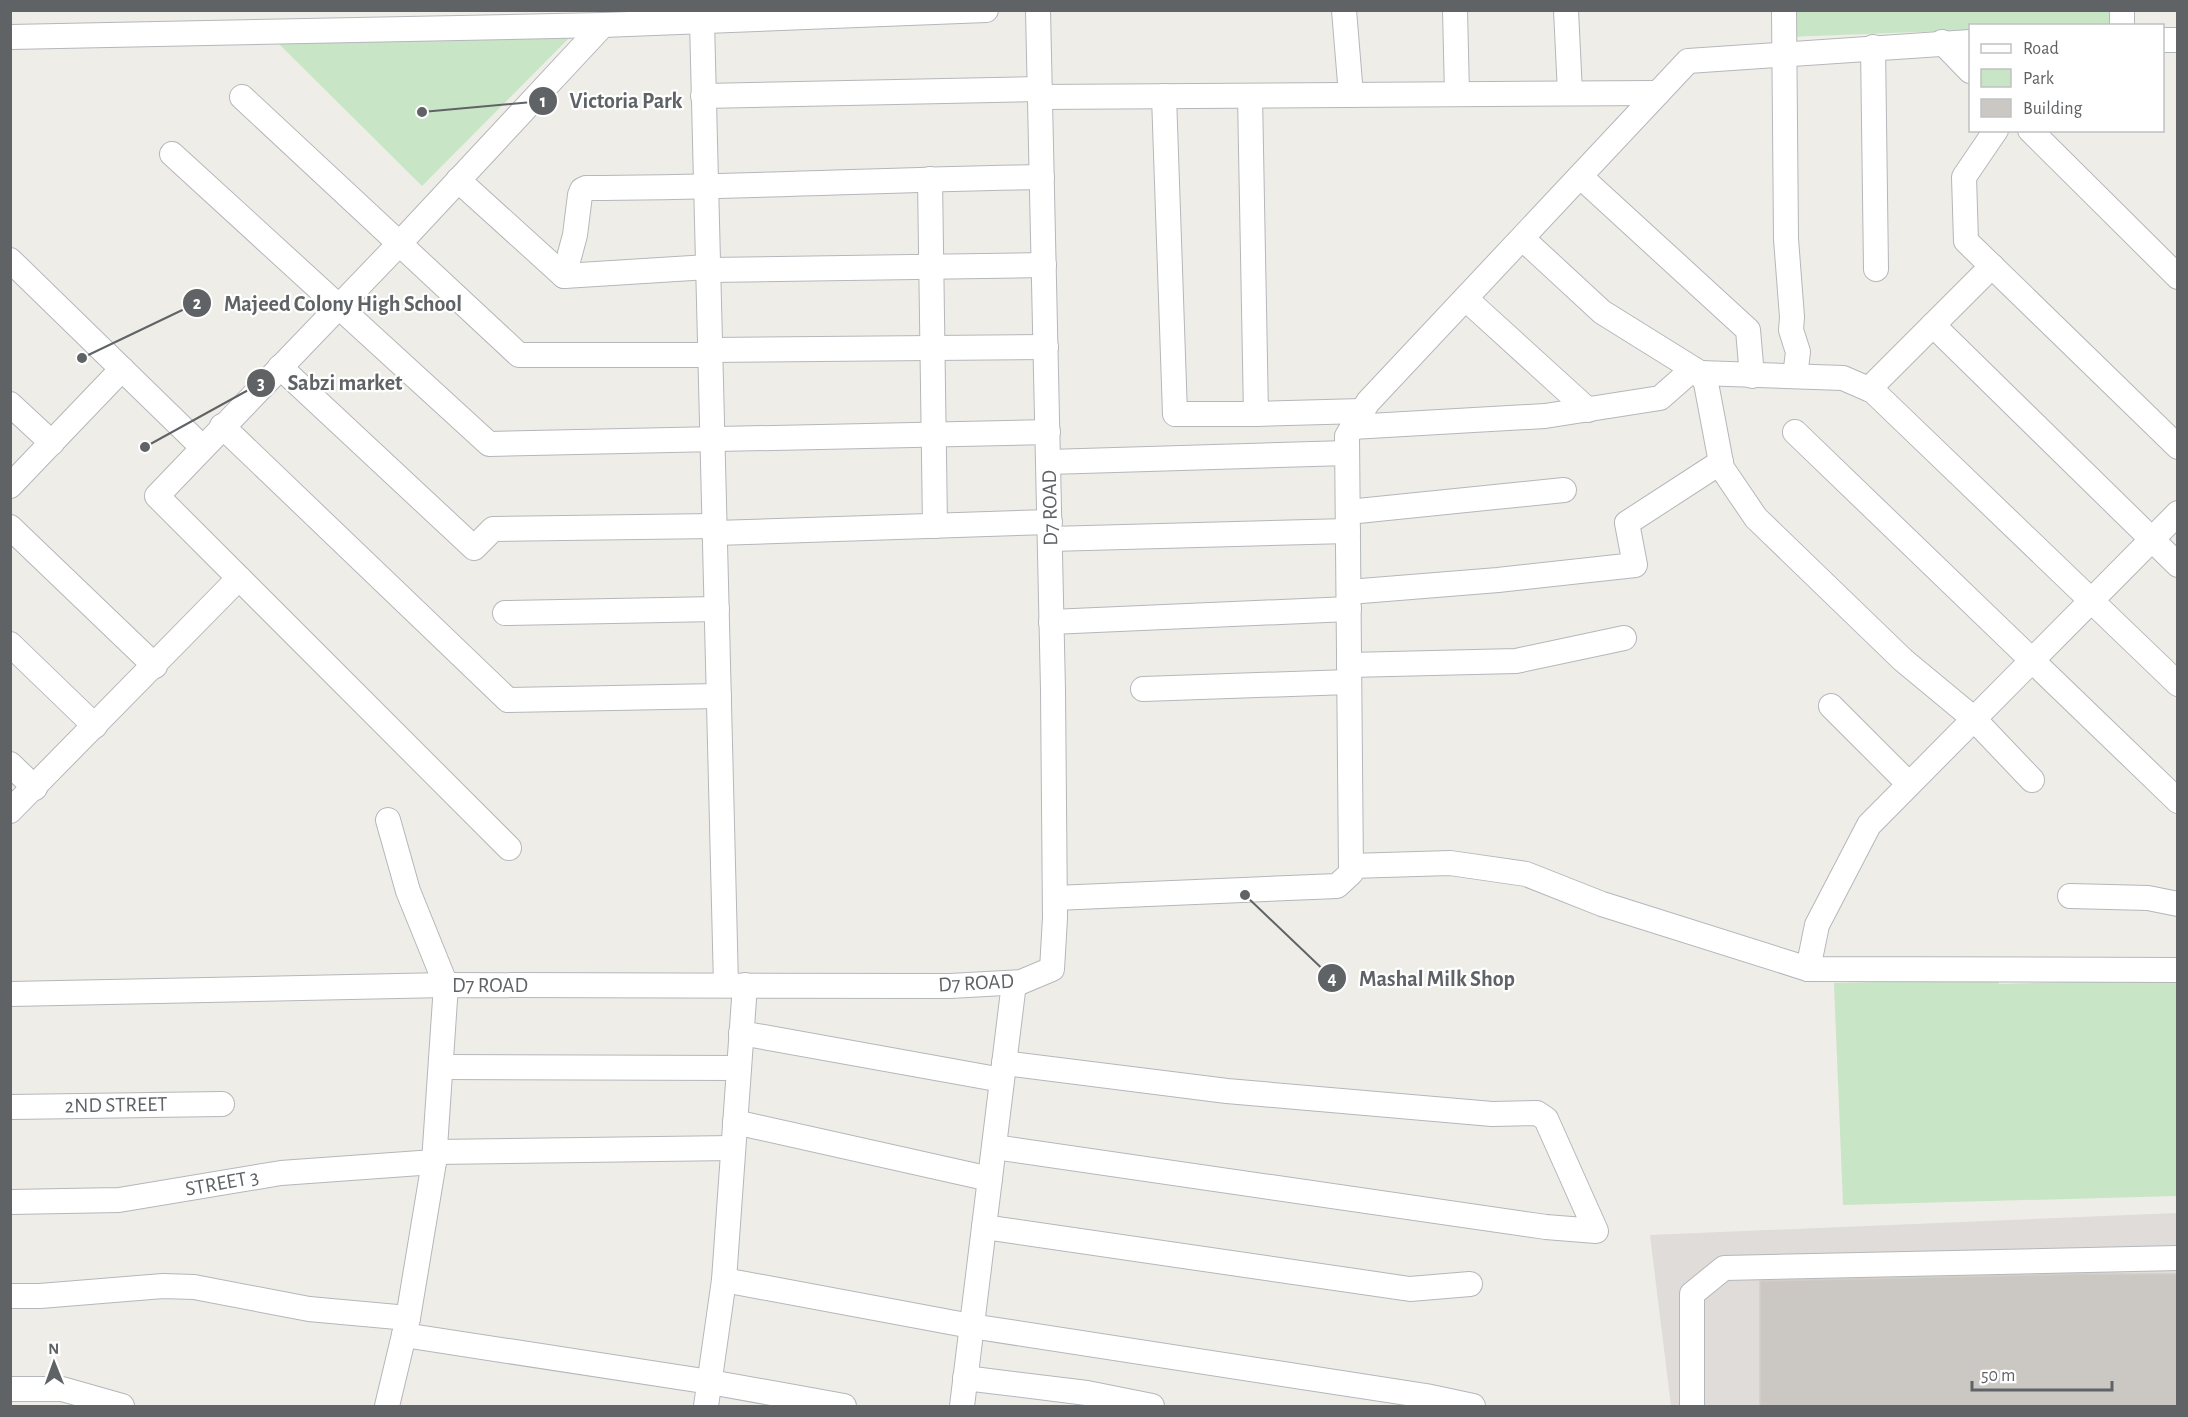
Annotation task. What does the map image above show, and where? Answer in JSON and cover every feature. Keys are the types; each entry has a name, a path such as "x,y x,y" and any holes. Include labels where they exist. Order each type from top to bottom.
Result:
{"street":[{"path":"10,37 603,25 986,10"},
{"name":"D7 ROAD","path":"10,994 446,985 950,986 1014,982 1052,969 1055,898 1050,530 1038,10"},
{"path":"1344,10 1351,95"},
{"path":"1455,10 1457,94"},
{"path":"1566,10 1570,93"},
{"path":"1784,10 1786,239 1791,330 1798,352 1796,376"},
{"path":"702,21 719,696 736,985 741,1033 724,1280 706,1407"},
{"path":"509,848 157,496 399,244 603,25"},
{"path":"1055,898 1337,886 1351,873 1347,436 1368,402 1688,61 1942,42 1969,42"},
{"path":"1942,42 1969,69"},
{"path":"1873,47 1876,269"},
{"path":"704,96 1040,93 1164,96 1658,93"},
{"path":"1164,96 1174,414 1256,414 1357,419 1545,416 1660,398 1697,371 1752,376 1843,378 1869,389 2178,684"},
{"path":"1250,96 1256,414"},
{"path":"242,98 519,355 1046,346"},
{"path":"1995,132 1964,177 1966,241 2178,447"},
{"path":"2032,132 2178,277"},
{"path":"172,154 489,444 1048,432"},
{"path":"564,276 575,235 582,190 1042,177"},
{"path":"1581,177 1748,330 1752,376"},
{"path":"930,179 935,526"},
{"path":"458,180 564,276 708,268 1044,265"},
{"path":"1523,239 1602,312 1697,371 1706,382 1722,468 1756,518 1903,660 1972,718 2032,780"},
{"path":"10,260 202,447"},
{"path":"1869,389 1992,266"},
{"path":"1466,299 1588,410"},
{"path":"1933,326 2178,565"},
{"path":"280,367 474,548 493,529 715,530 935,526 1050,530 1348,522 1564,490"},
{"path":"10,486 122,369"},
{"path":"10,404 52,443"},
{"path":"222,426 508,700 719,696"},
{"path":"1795,432 2178,801"},
{"path":"1049,462 1347,453"},
{"path":"1051,622 1349,601 1635,565 1627,523 1721,462"},
{"path":"1808,969 1817,925 1869,825 1972,718 2178,513"},
{"path":"10,526 155,666"},
{"path":"10,812 239,578"},
{"path":"505,613 717,609"},
{"path":"1143,689 1516,661 1624,638"},
{"path":"10,644 95,726"},
{"path":"1831,706 1909,784"},
{"path":"10,764 35,788"},
{"path":"387,1407 406,1326 435,1157 446,985 408,891 388,820"},
{"path":"1351,866 1450,863 1526,874 1602,904 1808,969 2178,970"},
{"path":"2070,896 2148,898 2178,903"},
{"path":"962,1407 1014,982"},
{"path":"741,1033 1003,1072 1492,1114 1537,1113 1546,1119 1596,1232 1546,1227 994,1147"},
{"path":"441,1067 739,1068"},
{"name":"2ND STREET","path":"10,1107 222,1104"},
{"path":"735,1122 990,1179"},
{"name":"STREET 3","path":"10,1202 119,1200 281,1173 435,1157 733,1148"},
{"path":"984,1227 1410,1289 1470,1284"},
{"path":"1692,1407 1692,1294 1724,1268 2178,1258"},
{"path":"724,1280 972,1326 1426,1396 1473,1407"},
{"path":"10,1296 40,1296 163,1286 194,1287 844,1407"},
{"path":"965,1378 1087,1393 1152,1407"},
{"path":"10,1389 62,1389 122,1407"}],"shaded area":[{"path":"2177,1213 2177,1406 1671,1406 1650,1235"}],"green space":[{"path":"2115,10 2115,24 1969,24 1969,30 1787,37 1786,11"},
{"path":"574,33 422,186 274,39"},
{"path":"1998,979 1999,984 2177,979 2177,1196 1843,1205 1834,983"}],"building":[{"path":"2178,1274 2178,1407 1760,1407 1760,1281"}],"place":[{"name":"Victoria Park","path":"422,112"},
{"name":"Majeed Colony High School","path":"82,358"},
{"name":"Sabzi market","path":"145,447"},
{"name":"Mashal Milk Shop","path":"1245,895"}]}
